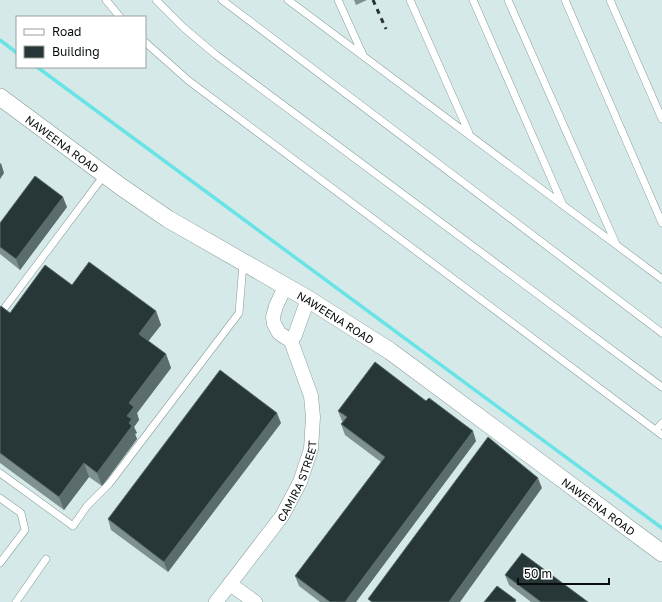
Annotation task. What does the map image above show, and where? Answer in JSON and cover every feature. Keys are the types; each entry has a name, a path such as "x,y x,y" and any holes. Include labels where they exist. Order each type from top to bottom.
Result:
{"street":[{"name":"NAWEENA ROAD","path":"0,97 168,219 284,287 308,299 390,351 662,553"},
{"name":"CAMIRA STREET","path":"216,602 282,516 300,482 311,449 313,417 311,396 291,341 279,333 274,324 273,317 284,287"},
{"path":"291,341 295,335 308,299"},
{"path":"230,584 255,602"}],"lane":[{"path":"106,0 119,16"},
{"path":"156,0 184,28 216,56 662,387"},
{"path":"222,0 662,333"},
{"path":"288,0 662,278"},
{"path":"338,0 363,56"},
{"path":"410,0 470,135"},
{"path":"473,0 563,205"},
{"path":"508,0 616,244"},
{"path":"565,0 662,223"},
{"path":"610,0 662,119"},
{"path":"146,43 189,81 659,432 662,423"},
{"path":"0,314 105,174"},
{"path":"0,473 73,526 87,506 110,484 238,313 244,263"},
{"path":"0,498 21,513 25,530 0,563"},
{"path":"16,602 46,560"}],"building":[{"path":"35,176 63,197 16,259 0,247 0,223"},
{"path":"89,262 156,311 139,334 166,354 129,403 134,407 127,416 132,419 129,423 132,426 97,473 84,463 59,497 0,453 0,307 1,306 10,313 45,265 72,285"},
{"path":"375,362 426,401 429,398 473,431 345,602 330,602 295,576 385,457 341,424 347,417 338,411"},
{"path":"220,370 277,413 164,562 108,519"},
{"path":"488,437 538,478 449,602 372,602 368,599"},
{"path":"522,553 588,602 541,602 505,575"},
{"path":"497,586 516,600 515,602 484,602"}],"waterway":[{"path":"0,40 16,52"},
{"path":"38,68 662,528"}],"railway":[{"path":"373,0 386,29"}]}
